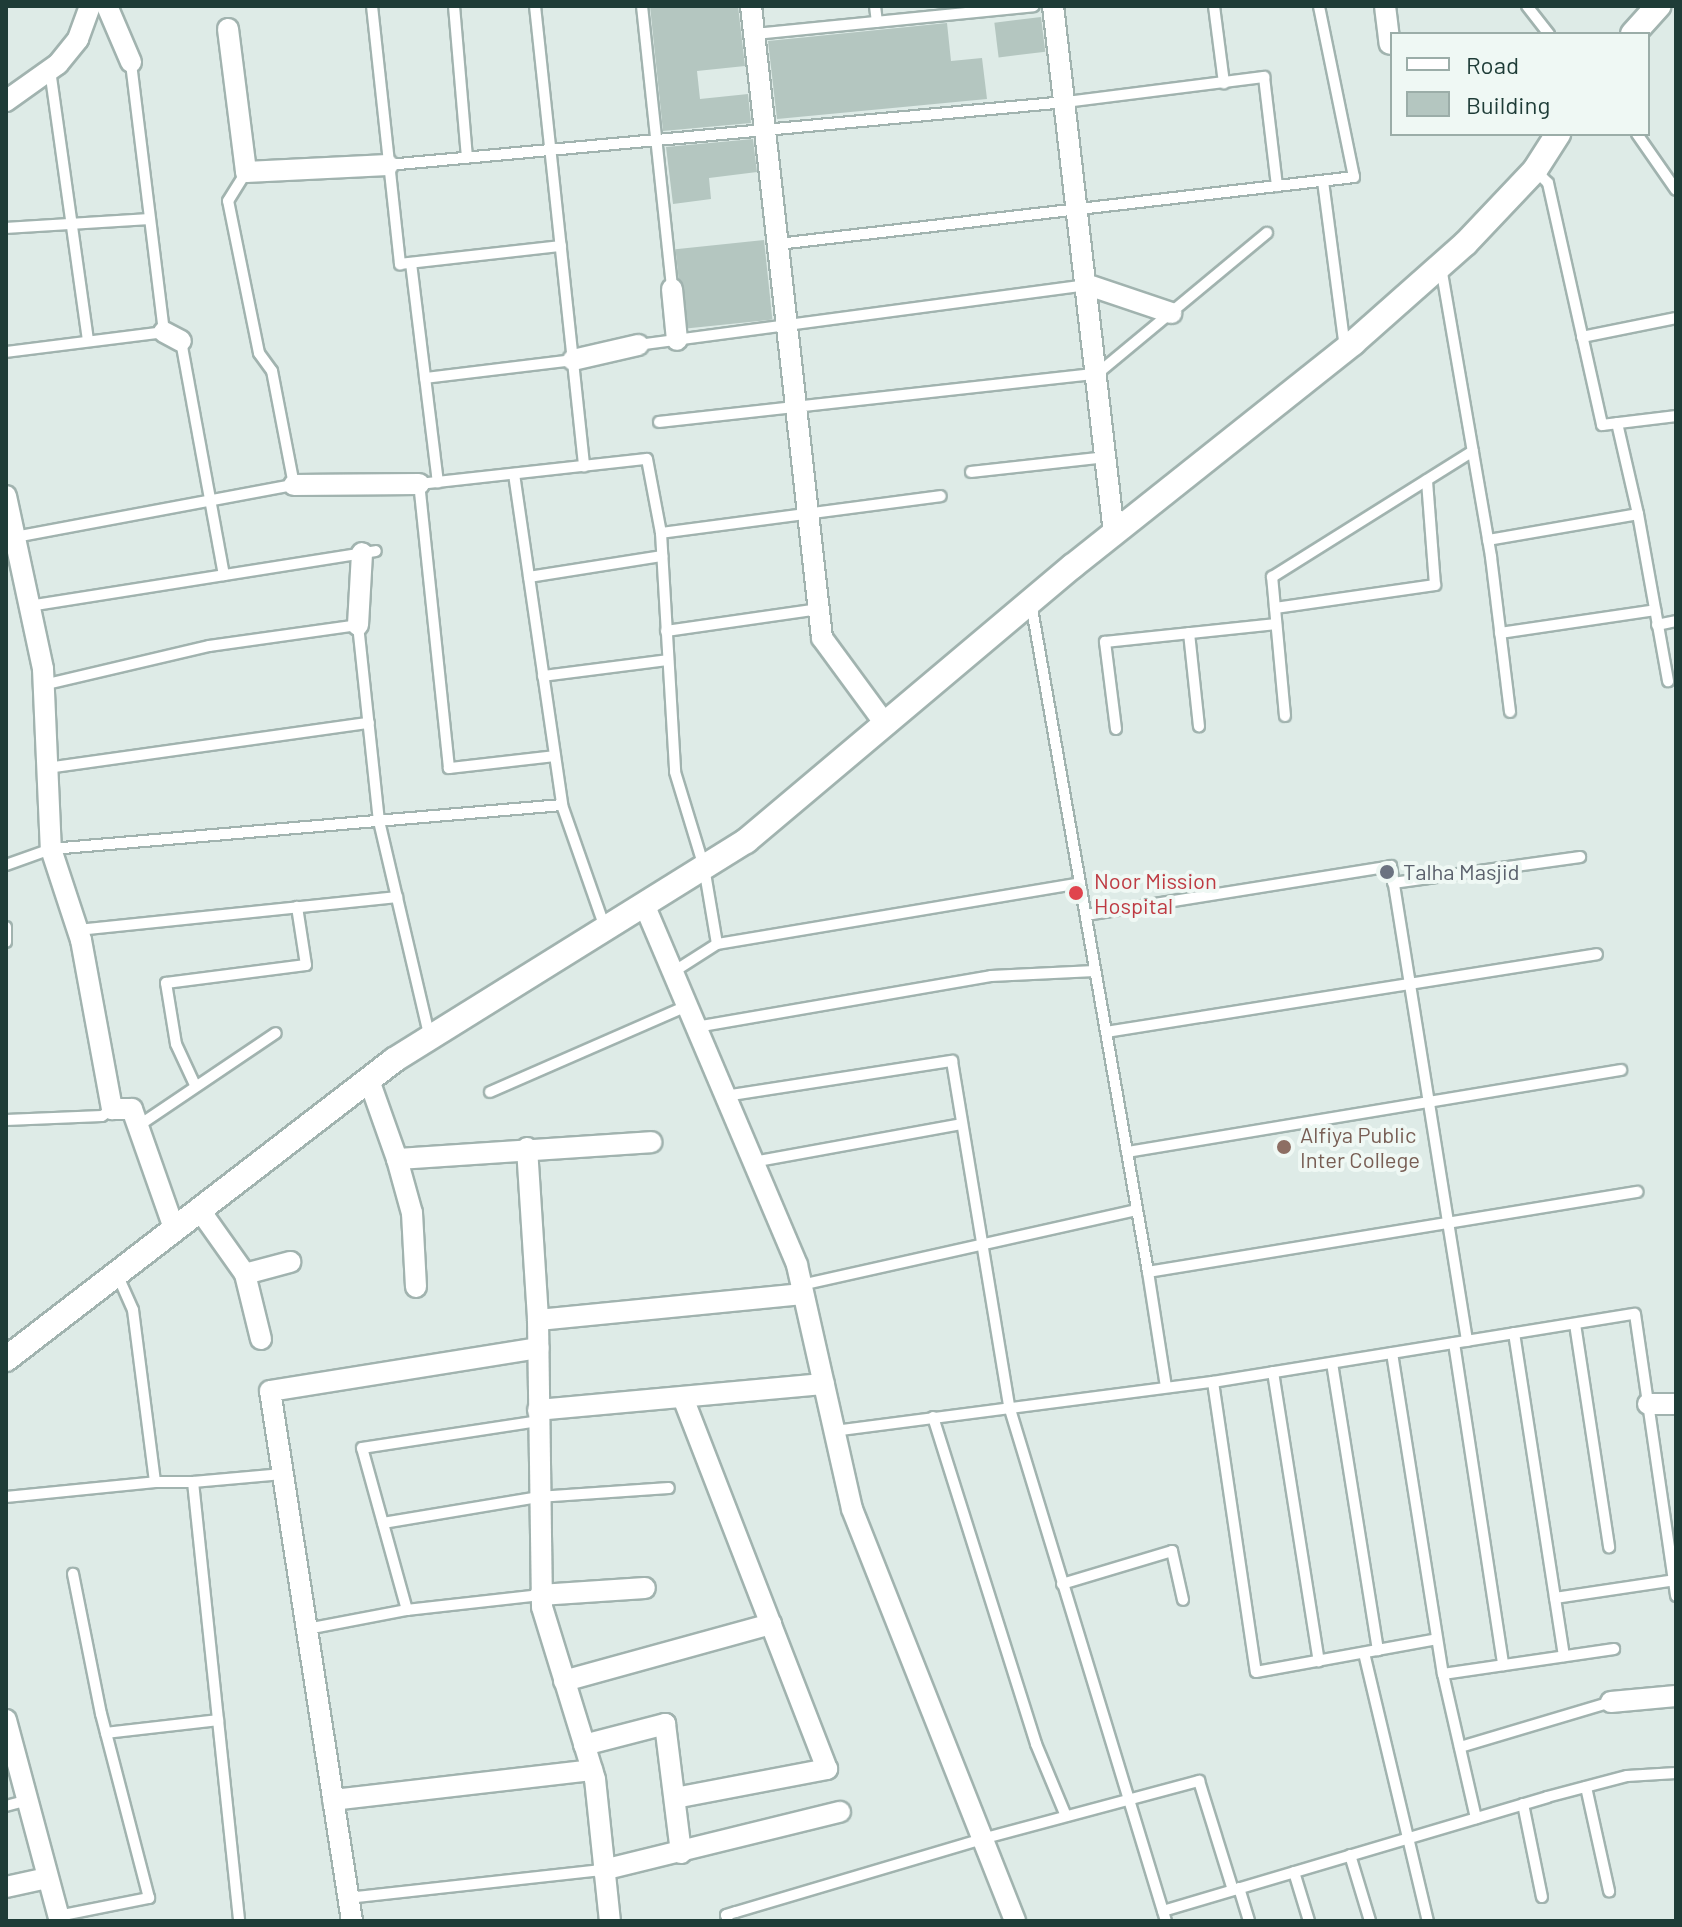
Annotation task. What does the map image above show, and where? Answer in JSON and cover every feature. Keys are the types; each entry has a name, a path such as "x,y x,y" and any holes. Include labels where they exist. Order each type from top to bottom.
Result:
{"street":[{"path":"6,101 50,70 78,39 90,6"},
{"path":"107,6 131,62"},
{"path":"751,6 822,638 886,725"},
{"path":"1053,6 1088,285 1114,533"},
{"path":"1385,6 1390,44"},
{"path":"1635,32 1658,6"},
{"path":"228,29 246,172 388,165"},
{"path":"6,1359 369,1080 430,1038 746,841 1114,533 1345,350 1441,266 1535,170 1557,136"},
{"path":"1088,285 1171,313"},
{"path":"672,289 677,340"},
{"path":"573,360 638,345"},
{"path":"294,485 428,483"},
{"path":"6,496 43,685 51,849 78,930 112,1109 132,1109 174,1228"},
{"path":"358,625 369,552"},
{"path":"644,904 753,1162 802,1290 852,1509 1015,1921"},
{"path":"369,1080 412,1213 416,1287"},
{"path":"397,1159 651,1142"},
{"path":"527,1148 539,1348 540,1595 592,1770 610,1921"},
{"path":"199,1209 245,1274 261,1339"},
{"path":"245,1274 290,1262"},
{"path":"538,1320 802,1290"},
{"path":"352,1921 270,1391 539,1348"},
{"path":"538,1416 683,1397 824,1384"},
{"path":"675,1798 827,1769 683,1397"},
{"path":"1648,1404 1676,1404"},
{"path":"540,1595 645,1588"},
{"path":"564,1681 771,1624"},
{"path":"1611,1702 1676,1696"},
{"path":"6,1720 16,1803 47,1878 59,1918"},
{"path":"584,1745 665,1724 681,1853"},
{"path":"333,1800 592,1770"},
{"path":"603,1870 840,1812"},
{"path":"6,1887 47,1878"}],"lane":[{"path":"372,6 400,264 561,246"},
{"path":"454,6 467,157"},
{"path":"535,6 584,466"},
{"path":"642,6 672,289"},
{"path":"875,6 877,22"},
{"path":"755,34 877,22 952,10 1034,6"},
{"path":"1214,6 1224,83"},
{"path":"778,244 1354,177 1319,6"},
{"path":"1527,6 1547,32"},
{"path":"131,62 149,219 224,575"},
{"path":"50,70 88,340"},
{"path":"388,165 765,126 1066,102 1264,77 1277,186"},
{"path":"1638,136 1676,190"},
{"path":"1535,170 1548,183 1602,425 1676,416"},
{"path":"15,537 294,485 272,371 259,353 228,201 246,172"},
{"path":"1323,181 1345,350"},
{"path":"6,228 149,219"},
{"path":"659,422 1097,374 1267,233"},
{"path":"411,263 425,378 428,483 449,768 555,756"},
{"path":"1441,266 1488,540 1510,712"},
{"path":"638,345 1088,285"},
{"path":"1582,337 1676,318"},
{"path":"6,352 88,340 172,336"},
{"path":"425,378 573,360"},
{"path":"1617,423 1638,514 1668,681"},
{"path":"1285,716 1272,577 1473,451"},
{"path":"971,472 1106,457"},
{"path":"428,483 647,459 661,533 675,772 704,867 717,944"},
{"path":"514,474 562,805 605,928"},
{"path":"1275,608 1435,585 1427,480"},
{"path":"661,533 941,496"},
{"path":"1488,540 1638,514"},
{"path":"29,606 369,552"},
{"path":"529,577 662,556"},
{"path":"1031,602 1166,1387"},
{"path":"666,631 819,609"},
{"path":"1500,633 1655,610"},
{"path":"1657,625 1676,621"},
{"path":"1116,729 1105,642 1276,624"},
{"path":"43,685 209,646 358,625 379,821 430,1038"},
{"path":"1189,633 1199,726"},
{"path":"543,676 668,660"},
{"path":"47,768 369,723"},
{"path":"6,865 51,849 562,805"},
{"path":"1393,883 1580,857"},
{"path":"1086,915 1391,866 1467,1341"},
{"path":"673,972 717,944 1080,883"},
{"path":"78,930 397,897"},
{"path":"195,1085 176,1044 166,983 306,965 297,907"},
{"path":"6,927 6,942"},
{"path":"1106,1032 1597,954"},
{"path":"696,1027 991,976 1095,971"},
{"path":"490,1092 687,1006"},
{"path":"138,1126 276,1033"},
{"path":"725,1096 952,1061 1009,1406 1164,1916 1236,1889 1523,1804 1627,1776 1676,1773"},
{"path":"1127,1152 1621,1070"},
{"path":"6,1120 102,1116 112,1109"},
{"path":"753,1162 962,1124"},
{"path":"1148,1272 1637,1192"},
{"path":"802,1290 981,1242 1137,1210"},
{"path":"116,1272 133,1310 155,1482"},
{"path":"834,1431 1213,1382 1635,1314 1676,1596"},
{"path":"1575,1324 1609,1547"},
{"path":"1514,1333 1564,1656"},
{"path":"1454,1343 1503,1665"},
{"path":"1392,1353 1443,1674 1476,1818"},
{"path":"1332,1363 1378,1650"},
{"path":"1273,1372 1319,1661"},
{"path":"1213,1382 1256,1672 1437,1639"},
{"path":"407,1610 362,1448 538,1416"},
{"path":"933,1417 1036,1744 1066,1816"},
{"path":"6,1497 155,1482 283,1474"},
{"path":"193,1482 239,1921"},
{"path":"383,1523 538,1497 669,1488"},
{"path":"1062,1584 1172,1551 1183,1600"},
{"path":"59,1918 149,1898 106,1733 73,1574"},
{"path":"1555,1598 1675,1581"},
{"path":"307,1629 407,1610 540,1595"},
{"path":"1443,1674 1614,1649"},
{"path":"1364,1653 1428,1921"},
{"path":"1460,1747 1611,1702"},
{"path":"106,1733 218,1720"},
{"path":"728,1921 726,1915 736,1912 982,1839 1199,1781 1249,1921"},
{"path":"1586,1787 1609,1891"},
{"path":"1523,1804 1542,1897"},
{"path":"1350,1855 1370,1921"},
{"path":"348,1898 603,1870"},
{"path":"1294,1872 1309,1921"}],"building":[{"path":"650,6 738,6 745,66 697,71 700,99 748,94 751,123 663,131"},
{"path":"1041,17 1045,52 999,57 994,23"},
{"path":"947,23 951,61 982,58 987,99 777,119 768,41"},
{"path":"753,139 757,172 709,178 711,199 673,204 666,147"},
{"path":"764,240 772,320 684,329 675,249"}],"place":[{"name":"Talha Masjid","path":"1387,872"},
{"name":"Noor Mission Hospital","path":"1076,893"},
{"name":"Alfiya Public Inter College","path":"1284,1147"}]}
